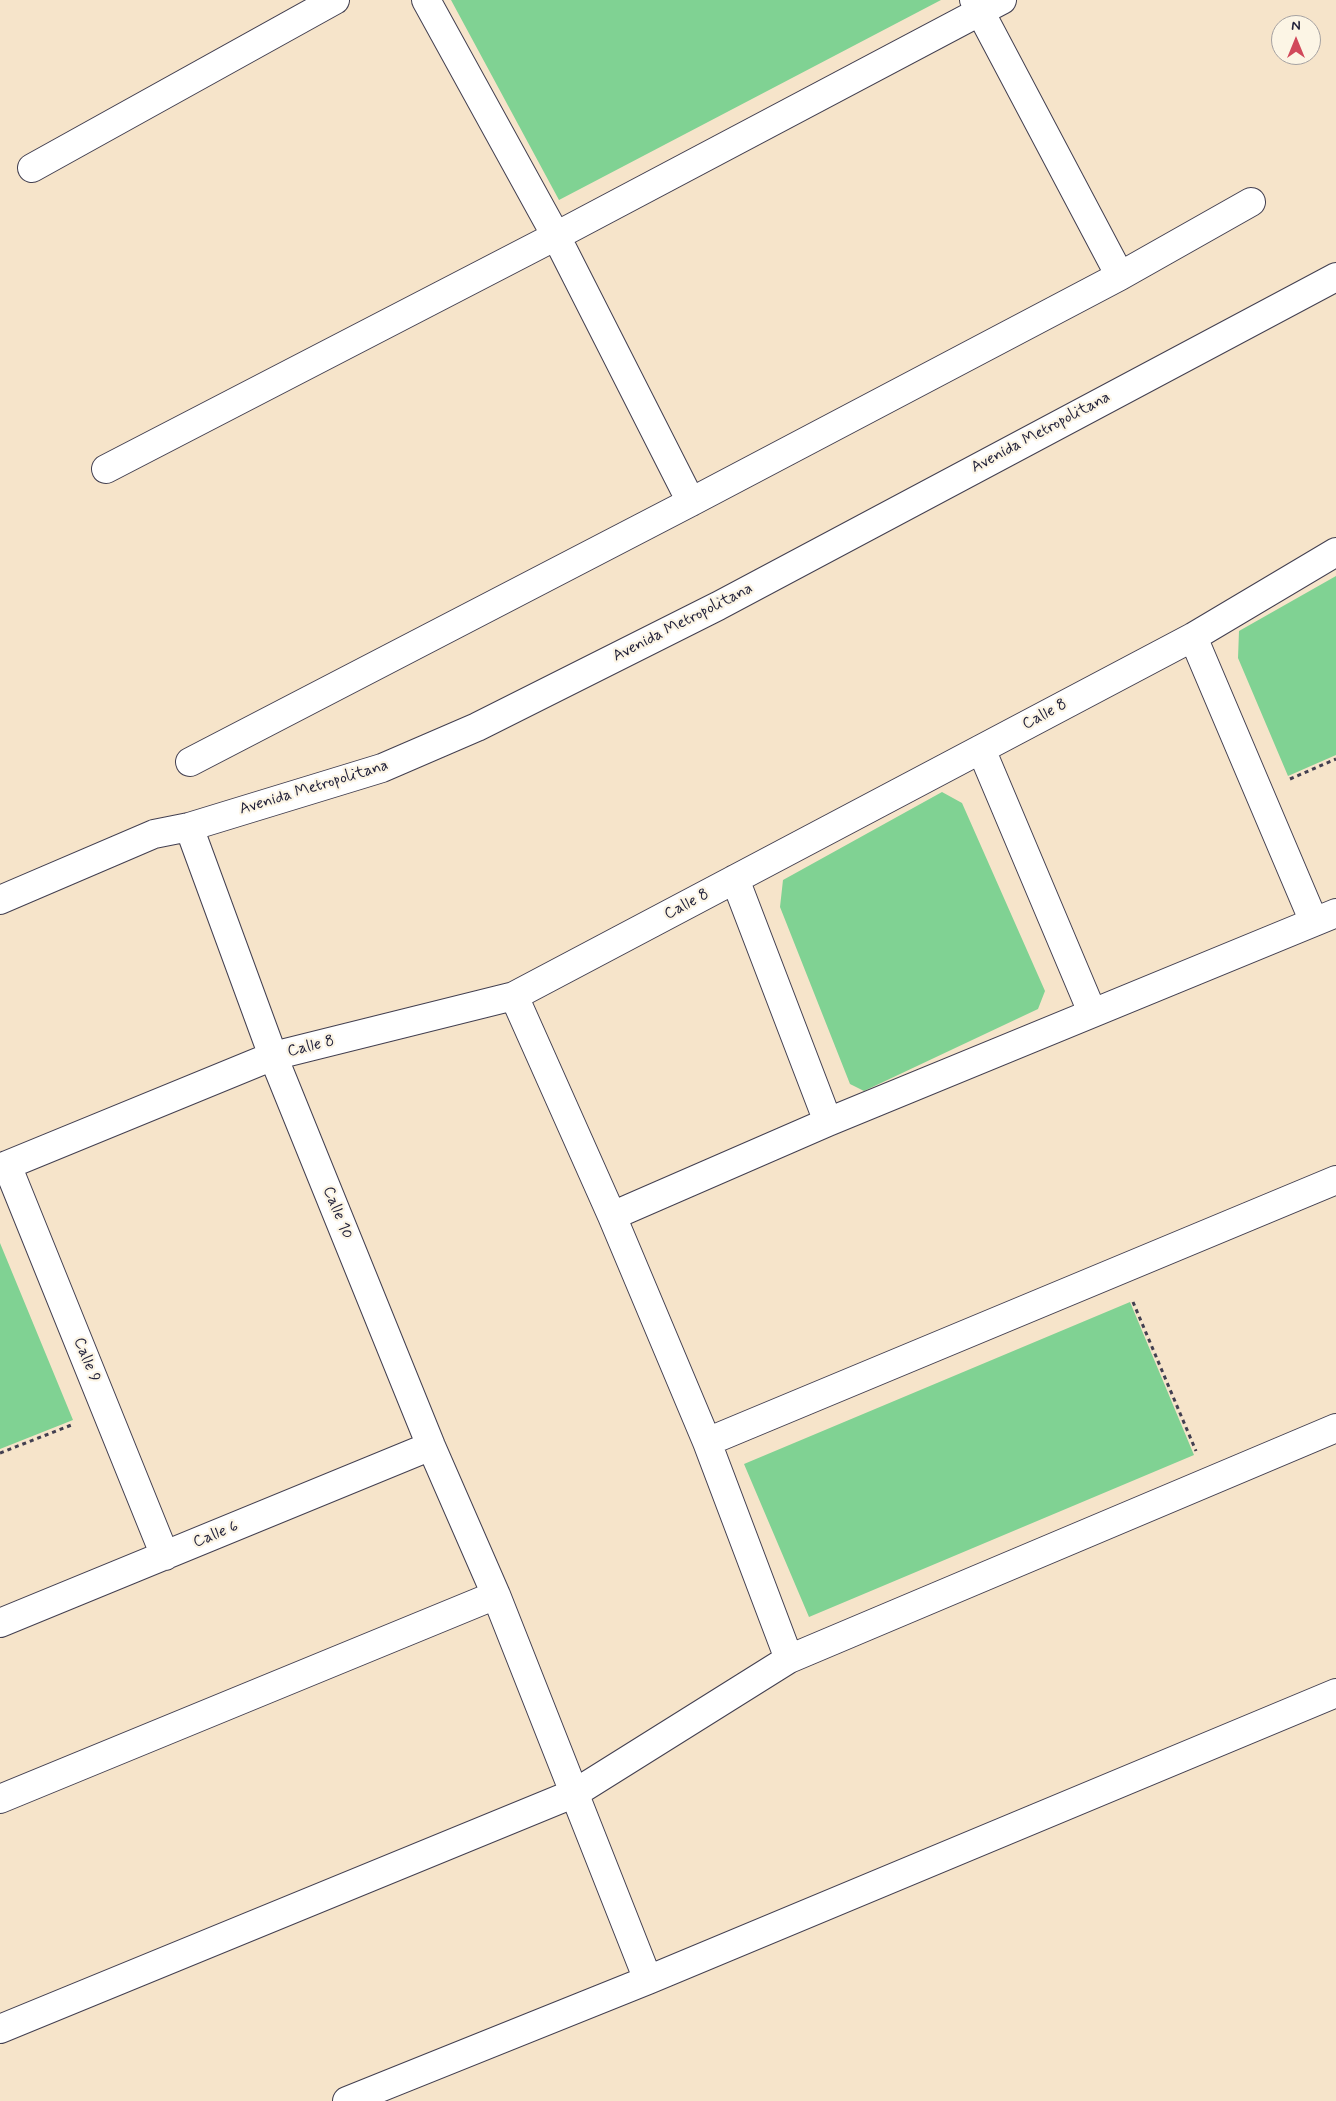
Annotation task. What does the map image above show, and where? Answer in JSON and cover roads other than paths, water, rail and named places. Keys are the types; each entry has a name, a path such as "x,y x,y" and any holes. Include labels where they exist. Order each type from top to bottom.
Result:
{"street":[{"path":"32,168 335,0"},
{"path":"426,0 556,236 691,502"},
{"path":"106,469 556,236 986,4 1120,276"},
{"path":"190,762 691,502 1120,276 1251,202"},
{"name":"Avenida Metropolitana","path":"0,900 154,834 189,827 382,768 477,727 718,606 1336,277"},
{"name":"Calle 8","path":"3,1166 273,1056 514,996 1193,637 1336,552"},
{"path":"612,1216 828,1122 1092,1012 1325,918 1259,792 1193,637"},
{"path":"981,749 1092,1012"},
{"name":"Calle 10","path":"189,827 273,1056 431,1446 496,1595 648,1980"},
{"path":"735,879 828,1122"},
{"path":"514,996 612,1216 706,1442 789,1658"},
{"name":"Calle 9","path":"3,1166 165,1556"},
{"path":"706,1442 1336,1180"},
{"path":"0,2029 575,1792 789,1658 1336,1428"},
{"name":"Calle 6","path":"0,1623 431,1446"},
{"path":"0,1799 496,1595"},
{"path":"347,2101 648,1980 1336,1693"}]}
